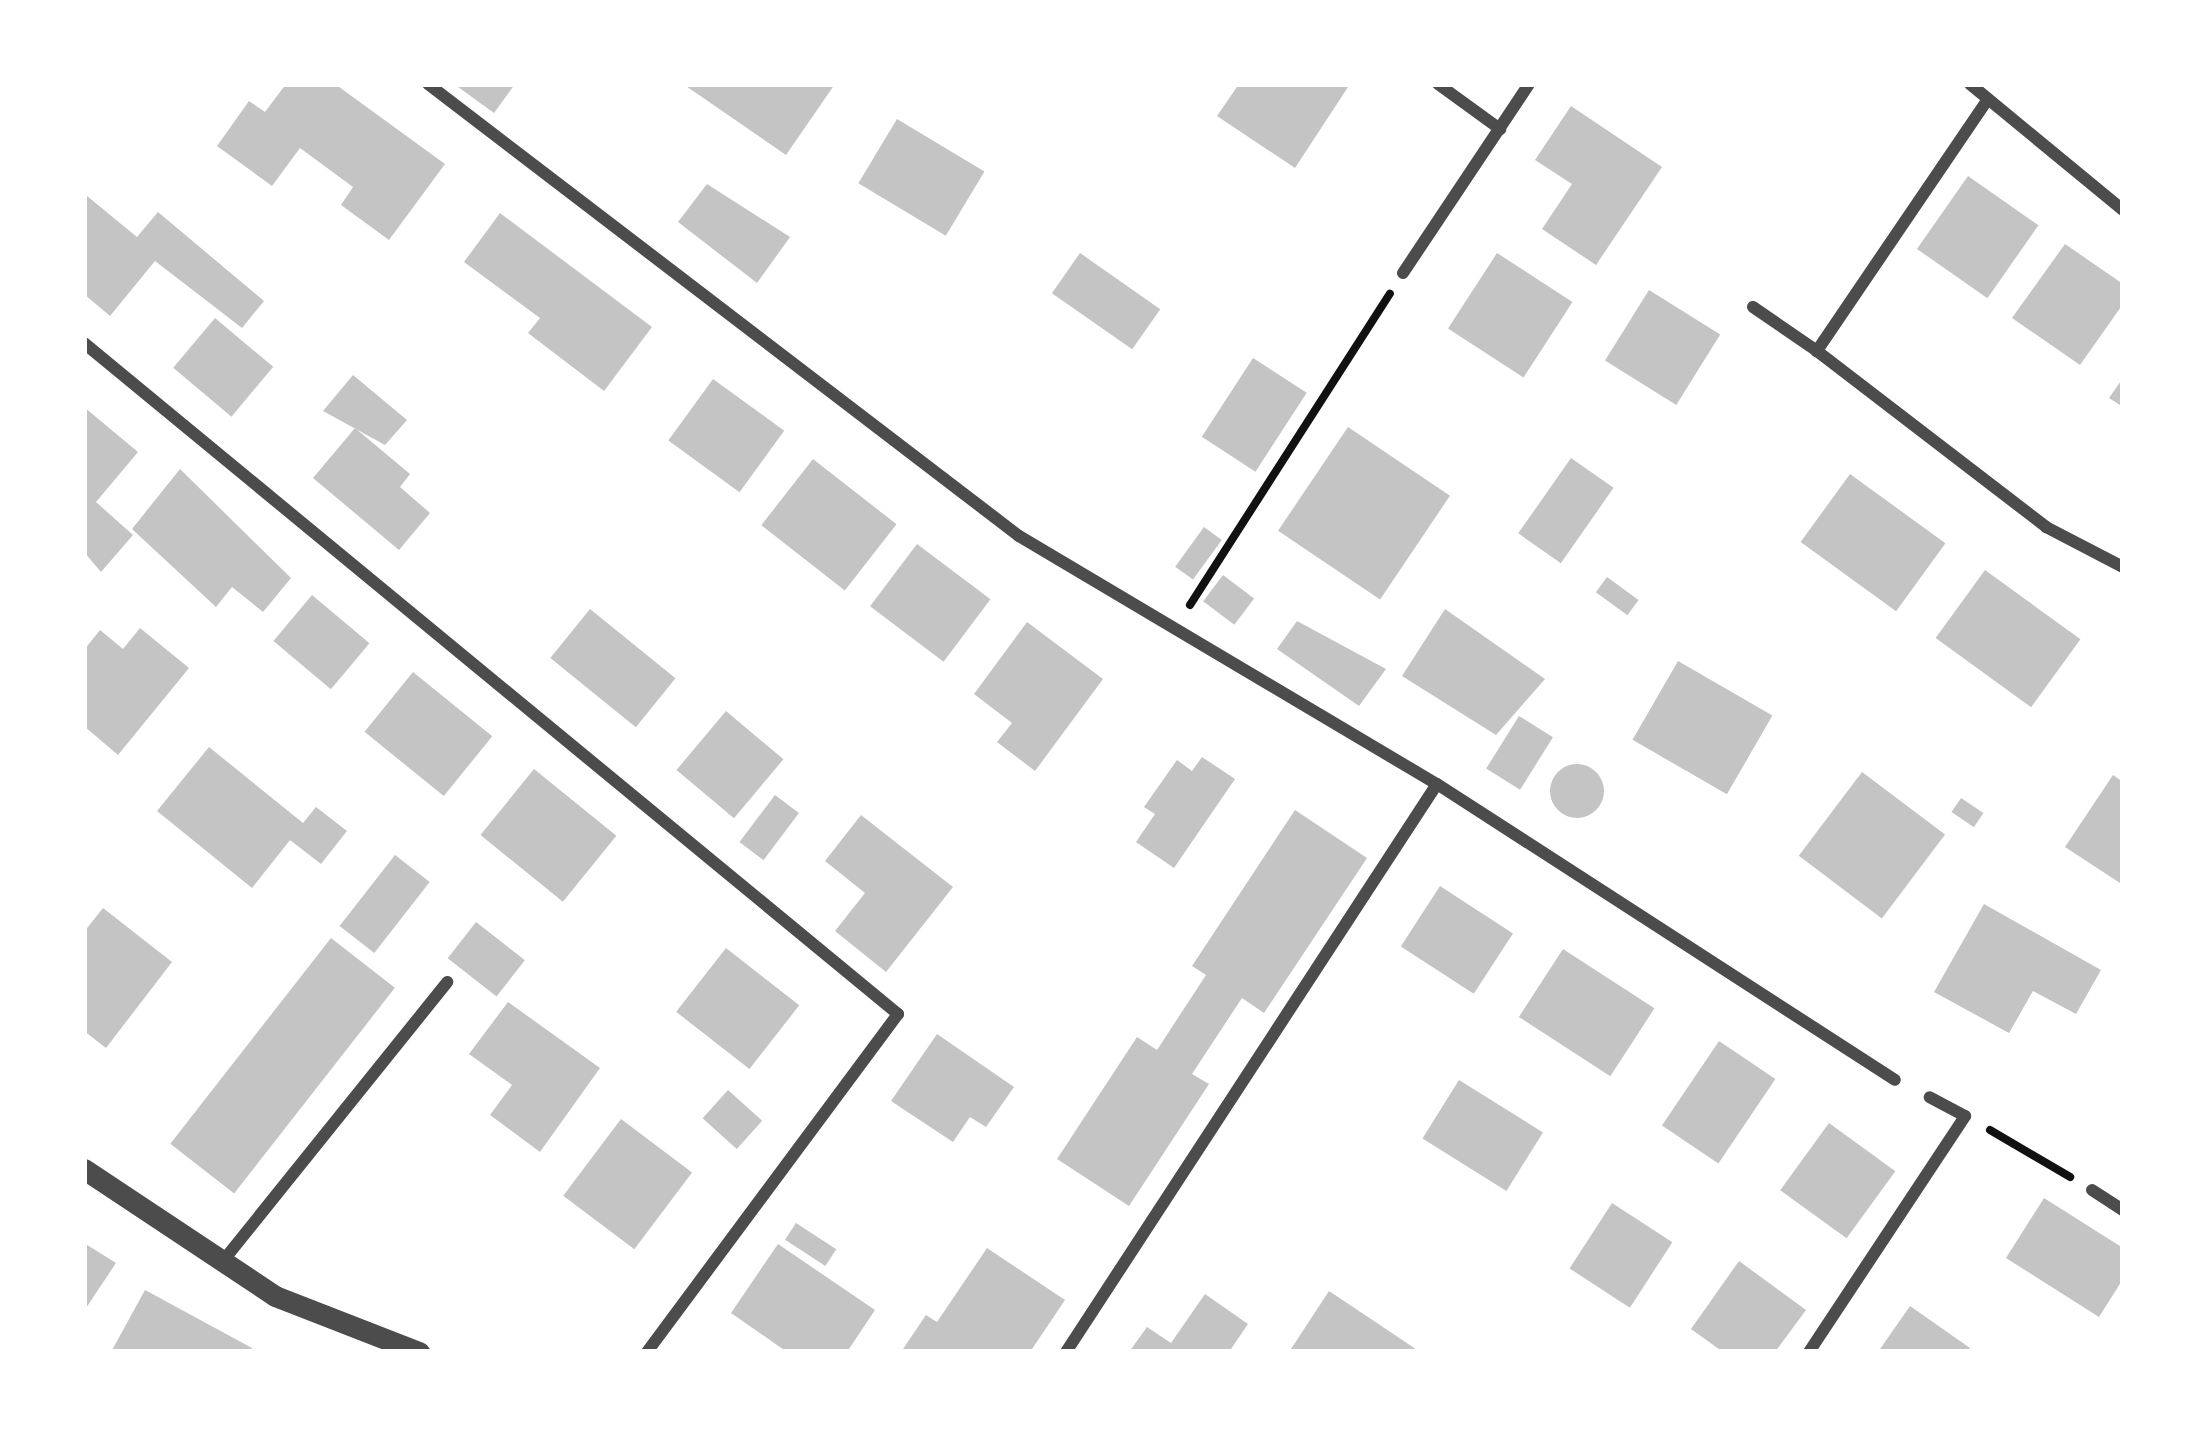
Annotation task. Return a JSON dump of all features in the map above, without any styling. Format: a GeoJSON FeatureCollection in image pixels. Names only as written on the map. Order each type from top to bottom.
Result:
{"type":"FeatureCollection","features":[{"type":"Feature","properties":{"kind":"street"},"geometry":{"type":"LineString","coordinates":[[428,84],[1019,536],[1437,784],[1895,1080]]}},
{"type":"Feature","properties":{"kind":"street"},"geometry":{"type":"LineString","coordinates":[[1438,84],[1500,129]]}},
{"type":"Feature","properties":{"kind":"street"},"geometry":{"type":"LineString","coordinates":[[1403,273],[1529,84]]}},
{"type":"Feature","properties":{"kind":"street"},"geometry":{"type":"LineString","coordinates":[[1970,84],[2123,209]]}},
{"type":"Feature","properties":{"kind":"street"},"geometry":{"type":"LineString","coordinates":[[1817,351],[1988,99]]}},
{"type":"Feature","properties":{"kind":"street"},"geometry":{"type":"LineString","coordinates":[[1753,307],[2045,527],[2123,567]]}},
{"type":"Feature","properties":{"kind":"street"},"geometry":{"type":"LineString","coordinates":[[84,343],[898,1014],[647,1352]]}},
{"type":"Feature","properties":{"kind":"street"},"geometry":{"type":"LineString","coordinates":[[1066,1352],[1437,784]]}},
{"type":"Feature","properties":{"kind":"street"},"geometry":{"type":"LineString","coordinates":[[223,1261],[447,982]]}},
{"type":"Feature","properties":{"kind":"street"},"geometry":{"type":"LineString","coordinates":[[1809,1352],[1965,1116],[1930,1097]]}},
{"type":"Feature","properties":{"kind":"street"},"geometry":{"type":"LineString","coordinates":[[84,1169],[274,1296],[418,1352]]}},
{"type":"Feature","properties":{"kind":"street"},"geometry":{"type":"LineString","coordinates":[[2092,1190],[2123,1210]]}},
{"type":"Feature","properties":{"kind":"path"},"geometry":{"type":"LineString","coordinates":[[1174,632],[1403,273]]}},
{"type":"Feature","properties":{"kind":"path"},"geometry":{"type":"LineString","coordinates":[[1965,1116],[2092,1190]]}},
{"type":"Feature","properties":{"kind":"building"},"geometry":{"type":"Polygon","coordinates":[[[286,84],[335,84],[445,164],[389,240],[341,205],[353,187],[300,148],[272,186],[217,146],[249,101],[265,112],[286,84]]]}},
{"type":"Feature","properties":{"kind":"building"},"geometry":{"type":"Polygon","coordinates":[[[454,84],[515,84],[494,113],[454,84]]]}},
{"type":"Feature","properties":{"kind":"building"},"geometry":{"type":"Polygon","coordinates":[[[683,84],[835,84],[786,155],[683,84]]]}},
{"type":"Feature","properties":{"kind":"building"},"geometry":{"type":"Polygon","coordinates":[[[1239,84],[1350,84],[1295,168],[1217,116],[1239,84]]]}},
{"type":"Feature","properties":{"kind":"building"},"geometry":{"type":"Polygon","coordinates":[[[1571,106],[1662,167],[1596,265],[1542,229],[1572,184],[1535,160],[1571,106]]]}},
{"type":"Feature","properties":{"kind":"building"},"geometry":{"type":"Polygon","coordinates":[[[897,119],[984,172],[946,236],[858,183],[897,119]]]}},
{"type":"Feature","properties":{"kind":"building"},"geometry":{"type":"Polygon","coordinates":[[[1968,176],[2038,225],[1987,298],[1917,249],[1968,176]]]}},
{"type":"Feature","properties":{"kind":"building"},"geometry":{"type":"Polygon","coordinates":[[[707,184],[790,237],[757,283],[678,222],[707,184]]]}},
{"type":"Feature","properties":{"kind":"building"},"geometry":{"type":"Polygon","coordinates":[[[87,196],[137,237],[158,212],[264,301],[242,328],[155,261],[110,316],[84,294],[87,196]]]}},
{"type":"Feature","properties":{"kind":"building"},"geometry":{"type":"Polygon","coordinates":[[[500,213],[652,327],[604,391],[528,333],[540,318],[464,262],[500,213]]]}},
{"type":"Feature","properties":{"kind":"building"},"geometry":{"type":"Polygon","coordinates":[[[2065,244],[2123,284],[2123,304],[2080,365],[2012,318],[2065,244]]]}},
{"type":"Feature","properties":{"kind":"building"},"geometry":{"type":"Polygon","coordinates":[[[1080,253],[1160,309],[1132,349],[1052,293],[1080,253]]]}},
{"type":"Feature","properties":{"kind":"building"},"geometry":{"type":"Polygon","coordinates":[[[1497,253],[1572,302],[1523,377],[1448,328],[1497,253]]]}},
{"type":"Feature","properties":{"kind":"building"},"geometry":{"type":"Polygon","coordinates":[[[1649,290],[1720,335],[1676,405],[1605,360],[1649,290]]]}},
{"type":"Feature","properties":{"kind":"building"},"geometry":{"type":"Polygon","coordinates":[[[215,318],[273,367],[231,417],[173,368],[215,318]]]}},
{"type":"Feature","properties":{"kind":"building"},"geometry":{"type":"Polygon","coordinates":[[[1253,358],[1307,393],[1255,472],[1202,437],[1253,358]]]}},
{"type":"Feature","properties":{"kind":"building"},"geometry":{"type":"Polygon","coordinates":[[[353,375],[407,420],[385,445],[323,411],[353,375]]]}},
{"type":"Feature","properties":{"kind":"building"},"geometry":{"type":"Polygon","coordinates":[[[2123,378],[2123,407],[2109,398],[2123,378]]]}},
{"type":"Feature","properties":{"kind":"building"},"geometry":{"type":"Polygon","coordinates":[[[713,379],[784,431],[740,492],[668,440],[713,379]]]}},
{"type":"Feature","properties":{"kind":"building"},"geometry":{"type":"Polygon","coordinates":[[[84,407],[138,452],[96,502],[133,535],[101,572],[84,552],[84,407]]]}},
{"type":"Feature","properties":{"kind":"building"},"geometry":{"type":"Polygon","coordinates":[[[1348,427],[1450,496],[1380,599],[1278,531],[1348,427]]]}},
{"type":"Feature","properties":{"kind":"building"},"geometry":{"type":"Polygon","coordinates":[[[355,428],[410,474],[400,487],[430,513],[399,550],[313,478],[355,428]]]}},
{"type":"Feature","properties":{"kind":"building"},"geometry":{"type":"Polygon","coordinates":[[[1571,458],[1614,488],[1561,563],[1518,533],[1571,458]]]}},
{"type":"Feature","properties":{"kind":"building"},"geometry":{"type":"Polygon","coordinates":[[[813,459],[897,524],[845,590],[761,525],[813,459]]]}},
{"type":"Feature","properties":{"kind":"building"},"geometry":{"type":"Polygon","coordinates":[[[180,469],[291,578],[263,612],[232,587],[216,607],[132,529],[180,469]]]}},
{"type":"Feature","properties":{"kind":"building"},"geometry":{"type":"Polygon","coordinates":[[[1850,474],[1945,543],[1896,611],[1801,542],[1850,474]]]}},
{"type":"Feature","properties":{"kind":"building"},"geometry":{"type":"Polygon","coordinates":[[[1204,527],[1222,540],[1193,580],[1175,567],[1204,527]]]}},
{"type":"Feature","properties":{"kind":"building"},"geometry":{"type":"Polygon","coordinates":[[[917,544],[990,599],[944,662],[870,606],[917,544]]]}},
{"type":"Feature","properties":{"kind":"building"},"geometry":{"type":"Polygon","coordinates":[[[1985,570],[2080,639],[2031,707],[1936,638],[1985,570]]]}},
{"type":"Feature","properties":{"kind":"building"},"geometry":{"type":"Polygon","coordinates":[[[1223,575],[1254,598],[1234,625],[1203,601],[1223,575]]]}},
{"type":"Feature","properties":{"kind":"building"},"geometry":{"type":"Polygon","coordinates":[[[1607,577],[1639,600],[1627,615],[1596,592],[1607,577]]]}},
{"type":"Feature","properties":{"kind":"building"},"geometry":{"type":"Polygon","coordinates":[[[312,595],[369,643],[331,689],[273,641],[312,595]]]}},
{"type":"Feature","properties":{"kind":"building"},"geometry":{"type":"Polygon","coordinates":[[[590,609],[675,678],[636,727],[550,658],[590,609]]]}},
{"type":"Feature","properties":{"kind":"building"},"geometry":{"type":"Polygon","coordinates":[[[1445,609],[1545,679],[1496,735],[1402,676],[1445,609]]]}},
{"type":"Feature","properties":{"kind":"building"},"geometry":{"type":"Polygon","coordinates":[[[1297,621],[1386,669],[1359,706],[1277,649],[1297,621]]]}},
{"type":"Feature","properties":{"kind":"building"},"geometry":{"type":"Polygon","coordinates":[[[1027,622],[1103,679],[1035,771],[997,742],[1012,723],[974,694],[1027,622]]]}},
{"type":"Feature","properties":{"kind":"building"},"geometry":{"type":"Polygon","coordinates":[[[140,628],[189,668],[118,755],[84,726],[84,650],[100,630],[123,649],[140,628]]]}},
{"type":"Feature","properties":{"kind":"building"},"geometry":{"type":"Polygon","coordinates":[[[1678,661],[1772,716],[1727,794],[1632,740],[1678,661]]]}},
{"type":"Feature","properties":{"kind":"building"},"geometry":{"type":"Polygon","coordinates":[[[413,672],[492,736],[444,796],[365,732],[413,672]]]}},
{"type":"Feature","properties":{"kind":"building"},"geometry":{"type":"Polygon","coordinates":[[[726,711],[783,759],[734,818],[677,770],[726,711]]]}},
{"type":"Feature","properties":{"kind":"building"},"geometry":{"type":"Polygon","coordinates":[[[1519,716],[1553,737],[1520,790],[1486,769],[1519,716]]]}},
{"type":"Feature","properties":{"kind":"building"},"geometry":{"type":"Polygon","coordinates":[[[209,747],[303,823],[316,807],[347,831],[321,864],[290,840],[252,888],[157,811],[209,747]]]}},
{"type":"Feature","properties":{"kind":"building"},"geometry":{"type":"Polygon","coordinates":[[[1202,757],[1235,779],[1174,868],[1136,842],[1155,814],[1144,807],[1177,760],[1192,771],[1202,757]]]}},
{"type":"Feature","properties":{"kind":"building"},"geometry":{"type":"Polygon","coordinates":[[[1577,764],[1596,772],[1604,791],[1596,810],[1577,818],[1558,810],[1550,791],[1558,772],[1577,764]]]}},
{"type":"Feature","properties":{"kind":"building"},"geometry":{"type":"Polygon","coordinates":[[[534,769],[616,836],[563,902],[481,835],[534,769]]]}},
{"type":"Feature","properties":{"kind":"building"},"geometry":{"type":"Polygon","coordinates":[[[1862,772],[1945,835],[1882,918],[1799,856],[1862,772]]]}},
{"type":"Feature","properties":{"kind":"building"},"geometry":{"type":"Polygon","coordinates":[[[2113,775],[2123,782],[2123,885],[2065,847],[2113,775]]]}},
{"type":"Feature","properties":{"kind":"building"},"geometry":{"type":"Polygon","coordinates":[[[775,795],[799,813],[763,860],[739,842],[775,795]]]}},
{"type":"Feature","properties":{"kind":"building"},"geometry":{"type":"Polygon","coordinates":[[[1961,798],[1983,813],[1974,827],[1951,812],[1961,798]]]}},
{"type":"Feature","properties":{"kind":"building"},"geometry":{"type":"Polygon","coordinates":[[[1295,810],[1367,858],[1264,1013],[1242,998],[1192,1074],[1209,1084],[1129,1206],[1057,1159],[1137,1037],[1157,1050],[1206,975],[1192,966],[1295,810]]]}},
{"type":"Feature","properties":{"kind":"building"},"geometry":{"type":"Polygon","coordinates":[[[861,815],[953,887],[886,972],[835,931],[865,893],[825,861],[861,815]]]}},
{"type":"Feature","properties":{"kind":"building"},"geometry":{"type":"Polygon","coordinates":[[[395,855],[430,882],[374,953],[340,926],[395,855]]]}},
{"type":"Feature","properties":{"kind":"building"},"geometry":{"type":"Polygon","coordinates":[[[1440,886],[1513,933],[1474,994],[1401,946],[1440,886]]]}},
{"type":"Feature","properties":{"kind":"building"},"geometry":{"type":"Polygon","coordinates":[[[1984,904],[2101,970],[2076,1014],[2033,991],[2009,1033],[1934,992],[1984,904]]]}},
{"type":"Feature","properties":{"kind":"building"},"geometry":{"type":"Polygon","coordinates":[[[103,908],[172,962],[106,1048],[84,1031],[84,932],[103,908]]]}},
{"type":"Feature","properties":{"kind":"building"},"geometry":{"type":"Polygon","coordinates":[[[476,922],[525,960],[497,996],[448,958],[476,922]]]}},
{"type":"Feature","properties":{"kind":"building"},"geometry":{"type":"Polygon","coordinates":[[[331,938],[395,988],[234,1194],[170,1144],[331,938]]]}},
{"type":"Feature","properties":{"kind":"building"},"geometry":{"type":"Polygon","coordinates":[[[726,948],[799,1005],[749,1069],[676,1012],[726,948]]]}},
{"type":"Feature","properties":{"kind":"building"},"geometry":{"type":"Polygon","coordinates":[[[1563,949],[1654,1008],[1610,1076],[1519,1017],[1563,949]]]}},
{"type":"Feature","properties":{"kind":"building"},"geometry":{"type":"Polygon","coordinates":[[[508,1002],[600,1068],[540,1152],[490,1115],[512,1085],[469,1054],[508,1002]]]}},
{"type":"Feature","properties":{"kind":"building"},"geometry":{"type":"Polygon","coordinates":[[[937,1034],[1014,1087],[986,1127],[970,1117],[953,1142],[891,1101],[937,1034]]]}},
{"type":"Feature","properties":{"kind":"building"},"geometry":{"type":"Polygon","coordinates":[[[1719,1041],[1775,1079],[1718,1164],[1662,1126],[1719,1041]]]}},
{"type":"Feature","properties":{"kind":"building"},"geometry":{"type":"Polygon","coordinates":[[[1459,1080],[1543,1132],[1506,1191],[1422,1139],[1459,1080]]]}},
{"type":"Feature","properties":{"kind":"building"},"geometry":{"type":"Polygon","coordinates":[[[728,1090],[762,1121],[737,1149],[703,1118],[728,1090]]]}},
{"type":"Feature","properties":{"kind":"building"},"geometry":{"type":"Polygon","coordinates":[[[621,1119],[692,1173],[634,1249],[563,1196],[621,1119]]]}},
{"type":"Feature","properties":{"kind":"building"},"geometry":{"type":"Polygon","coordinates":[[[1829,1123],[1895,1171],[1847,1238],[1780,1190],[1829,1123]]]}},
{"type":"Feature","properties":{"kind":"building"},"geometry":{"type":"Polygon","coordinates":[[[2044,1198],[2123,1248],[2123,1279],[2099,1317],[2006,1258],[2044,1198]]]}},
{"type":"Feature","properties":{"kind":"building"},"geometry":{"type":"Polygon","coordinates":[[[1612,1203],[1672,1242],[1630,1308],[1570,1268],[1612,1203]]]}},
{"type":"Feature","properties":{"kind":"building"},"geometry":{"type":"Polygon","coordinates":[[[796,1223],[836,1249],[825,1266],[785,1240],[796,1223]]]}},
{"type":"Feature","properties":{"kind":"building"},"geometry":{"type":"Polygon","coordinates":[[[84,1243],[116,1263],[84,1311],[84,1243]]]}},
{"type":"Feature","properties":{"kind":"building"},"geometry":{"type":"Polygon","coordinates":[[[778,1244],[875,1310],[847,1352],[787,1352],[731,1313],[778,1244]]]}},
{"type":"Feature","properties":{"kind":"building"},"geometry":{"type":"Polygon","coordinates":[[[987,1248],[1065,1300],[1030,1352],[901,1352],[926,1315],[937,1322],[987,1248]]]}},
{"type":"Feature","properties":{"kind":"building"},"geometry":{"type":"Polygon","coordinates":[[[1739,1261],[1806,1310],[1775,1352],[1723,1352],[1691,1329],[1739,1261]]]}},
{"type":"Feature","properties":{"kind":"building"},"geometry":{"type":"Polygon","coordinates":[[[145,1290],[252,1348],[249,1352],[111,1352],[145,1290]]]}},
{"type":"Feature","properties":{"kind":"building"},"geometry":{"type":"Polygon","coordinates":[[[1329,1291],[1380,1325],[1420,1352],[1289,1352],[1329,1291]]]}},
{"type":"Feature","properties":{"kind":"building"},"geometry":{"type":"Polygon","coordinates":[[[1205,1294],[1248,1324],[1229,1352],[1129,1352],[1147,1327],[1171,1343],[1205,1294]]]}},
{"type":"Feature","properties":{"kind":"building"},"geometry":{"type":"Polygon","coordinates":[[[1910,1306],[1970,1348],[1967,1352],[1878,1352],[1910,1306]]]}}]}
